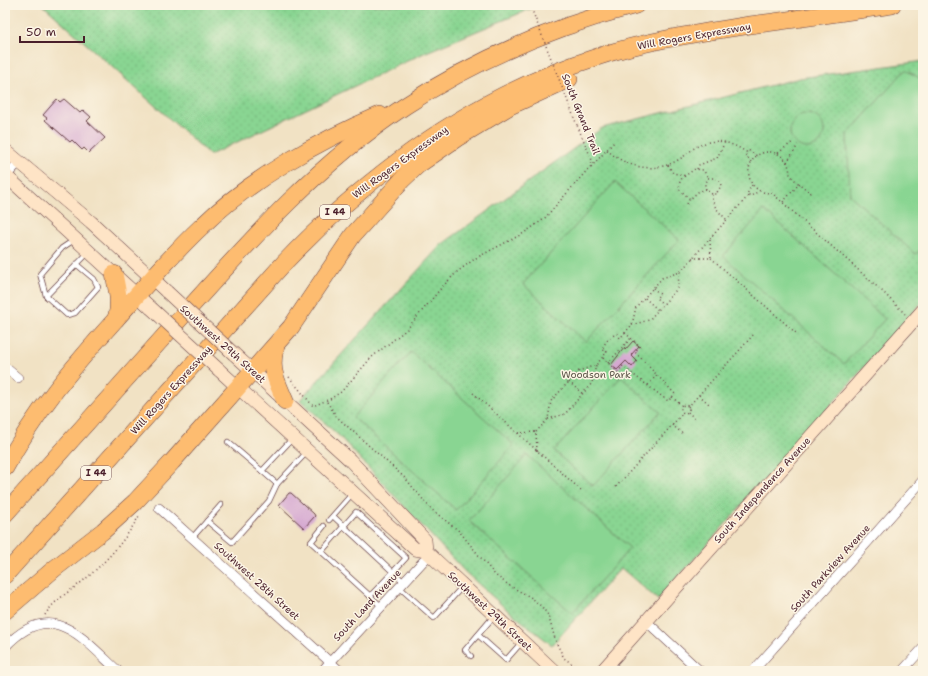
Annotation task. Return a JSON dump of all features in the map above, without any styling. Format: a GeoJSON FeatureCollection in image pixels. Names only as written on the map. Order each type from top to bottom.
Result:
{"type":"FeatureCollection","features":[{"type":"Feature","properties":{"kind":"highway"},"geometry":{"type":"LineString","coordinates":[[5,468],[44,403],[85,353],[116,320],[136,295],[200,227],[248,188],[283,165],[352,127],[406,105],[496,56],[589,19],[636,5]]}},
{"type":"Feature","properties":{"kind":"highway","name":"Will Rogers Expressway"},"geometry":{"type":"LineString","coordinates":[[5,575],[284,263],[320,225],[372,179],[450,124],[522,86],[600,56],[640,45],[707,32],[892,5]]}},
{"type":"Feature","properties":{"kind":"highway"},"geometry":{"type":"LineString","coordinates":[[5,610],[103,531],[135,502],[276,345],[307,306],[338,257],[367,217],[402,180],[442,147],[510,106],[556,84],[707,32]]}},
{"type":"Feature","properties":{"kind":"highway"},"geometry":{"type":"LineString","coordinates":[[5,514],[276,212],[308,181],[341,153],[406,105]]}},
{"type":"Feature","properties":{"kind":"highway"},"geometry":{"type":"LineString","coordinates":[[114,274],[119,296],[119,308],[116,320]]}},
{"type":"Feature","properties":{"kind":"highway"},"geometry":{"type":"LineString","coordinates":[[276,345],[272,358],[273,370],[285,401]]}},
{"type":"Feature","properties":{"kind":"main road","name":"Southwest 29th Street"},"geometry":{"type":"LineString","coordinates":[[5,150],[91,222],[365,474],[425,540],[428,553]]}},
{"type":"Feature","properties":{"kind":"main road","name":"Southwest 29th Street"},"geometry":{"type":"LineString","coordinates":[[5,176],[415,549],[428,553],[554,671]]}},
{"type":"Feature","properties":{"kind":"main road"},"geometry":{"type":"LineString","coordinates":[[76,239],[91,222]]}},
{"type":"Feature","properties":{"kind":"main road","name":"South Independence Avenue"},"geometry":{"type":"LineString","coordinates":[[606,666],[923,310]]}},
{"type":"Feature","properties":{"kind":"street"},"geometry":{"type":"LineString","coordinates":[[5,176],[20,161]]}},
{"type":"Feature","properties":{"kind":"street"},"geometry":{"type":"LineString","coordinates":[[5,367],[18,378]]}},
{"type":"Feature","properties":{"kind":"street","name":"South Parkview Avenue"},"geometry":{"type":"LineString","coordinates":[[753,671],[923,480]]}},
{"type":"Feature","properties":{"kind":"street","name":"Southwest 28th Street"},"geometry":{"type":"LineString","coordinates":[[159,508],[340,671]]}},
{"type":"Feature","properties":{"kind":"street","name":"South Land Avenue"},"geometry":{"type":"LineString","coordinates":[[322,671],[402,584],[428,553]]}},
{"type":"Feature","properties":{"kind":"street"},"geometry":{"type":"LineString","coordinates":[[646,621],[700,671]]}},
{"type":"Feature","properties":{"kind":"street"},"geometry":{"type":"LineString","coordinates":[[5,647],[24,630],[44,624],[58,624],[68,628],[85,640],[118,671]]}},
{"type":"Feature","properties":{"kind":"street"},"geometry":{"type":"LineString","coordinates":[[902,671],[923,648]]}},
{"type":"Feature","properties":{"kind":"lane"},"geometry":{"type":"LineString","coordinates":[[76,239],[62,248],[40,274],[46,296],[67,315],[71,315],[95,292],[98,287],[98,283],[76,264]]}},
{"type":"Feature","properties":{"kind":"lane"},"geometry":{"type":"LineString","coordinates":[[46,296],[89,252]]}},
{"type":"Feature","properties":{"kind":"lane"},"geometry":{"type":"LineString","coordinates":[[262,472],[293,438]]}},
{"type":"Feature","properties":{"kind":"lane"},"geometry":{"type":"LineString","coordinates":[[228,442],[277,484]]}},
{"type":"Feature","properties":{"kind":"lane"},"geometry":{"type":"LineString","coordinates":[[207,521],[232,542],[269,501],[277,484],[308,452]]}},
{"type":"Feature","properties":{"kind":"lane"},"geometry":{"type":"LineString","coordinates":[[353,493],[331,518],[357,535],[373,550],[434,618],[462,586]]}},
{"type":"Feature","properties":{"kind":"lane"},"geometry":{"type":"LineString","coordinates":[[192,538],[221,505]]}},
{"type":"Feature","properties":{"kind":"lane"},"geometry":{"type":"LineString","coordinates":[[322,551],[356,512],[366,524],[406,558],[370,596]]}},
{"type":"Feature","properties":{"kind":"lane"},"geometry":{"type":"LineString","coordinates":[[324,526],[311,542],[381,606]]}},
{"type":"Feature","properties":{"kind":"lane"},"geometry":{"type":"LineString","coordinates":[[471,656],[465,650],[494,616]]}},
{"type":"Feature","properties":{"kind":"lane"},"geometry":{"type":"LineString","coordinates":[[478,635],[506,660],[522,642]]}},
{"type":"Feature","properties":{"kind":"lane"},"geometry":{"type":"LineString","coordinates":[[606,666],[620,671]]}},
{"type":"Feature","properties":{"kind":"path","name":"South Grand Trail"},"geometry":{"type":"LineString","coordinates":[[327,401],[345,388],[372,357],[407,329],[451,277],[476,258],[534,227],[552,211],[589,170],[592,160],[530,5]]}},
{"type":"Feature","properties":{"kind":"path"},"geometry":{"type":"LineString","coordinates":[[607,150],[619,160],[639,167],[654,168],[668,165],[679,160],[701,144],[714,141],[733,144],[746,152],[748,150],[757,156]]}},
{"type":"Feature","properties":{"kind":"path"},"geometry":{"type":"LineString","coordinates":[[777,154],[794,141]]}},
{"type":"Feature","properties":{"kind":"path"},"geometry":{"type":"LineString","coordinates":[[589,170],[614,142]]}},
{"type":"Feature","properties":{"kind":"path"},"geometry":{"type":"LineString","coordinates":[[690,199],[679,186],[682,178],[687,176],[693,170],[697,169],[699,165],[716,158],[725,142]]}},
{"type":"Feature","properties":{"kind":"path"},"geometry":{"type":"LineString","coordinates":[[787,162],[798,145]]}},
{"type":"Feature","properties":{"kind":"path"},"geometry":{"type":"LineString","coordinates":[[746,152],[745,154],[751,162]]}},
{"type":"Feature","properties":{"kind":"path"},"geometry":{"type":"LineString","coordinates":[[811,193],[790,174],[787,162],[777,154],[767,152],[757,156],[751,162],[748,177],[753,185],[759,190],[772,193],[783,202],[883,292],[906,315]]}},
{"type":"Feature","properties":{"kind":"path"},"geometry":{"type":"LineString","coordinates":[[668,165],[673,172],[687,176]]}},
{"type":"Feature","properties":{"kind":"path"},"geometry":{"type":"LineString","coordinates":[[697,169],[705,172],[709,178],[706,189]]}},
{"type":"Feature","properties":{"kind":"path"},"geometry":{"type":"LineString","coordinates":[[709,178],[715,178],[721,184],[718,192],[712,194]]}},
{"type":"Feature","properties":{"kind":"path"},"geometry":{"type":"LineString","coordinates":[[783,202],[800,183]]}},
{"type":"Feature","properties":{"kind":"path"},"geometry":{"type":"LineString","coordinates":[[749,195],[747,194],[753,185]]}},
{"type":"Feature","properties":{"kind":"path"},"geometry":{"type":"LineString","coordinates":[[687,204],[699,191],[706,189]]}},
{"type":"Feature","properties":{"kind":"path"},"geometry":{"type":"LineString","coordinates":[[706,189],[712,194],[716,209],[727,220]]}},
{"type":"Feature","properties":{"kind":"path"},"geometry":{"type":"LineString","coordinates":[[632,325],[649,320],[677,289],[680,272],[749,195],[750,196],[759,190]]}},
{"type":"Feature","properties":{"kind":"path"},"geometry":{"type":"LineString","coordinates":[[710,239],[711,258]]}},
{"type":"Feature","properties":{"kind":"path"},"geometry":{"type":"LineString","coordinates":[[692,258],[711,258],[796,333]]}},
{"type":"Feature","properties":{"kind":"path"},"geometry":{"type":"LineString","coordinates":[[548,419],[551,401],[579,371],[596,365],[603,358],[607,352],[602,350],[603,347],[610,338],[617,334],[620,338],[632,325],[636,307],[662,278],[680,272]]}},
{"type":"Feature","properties":{"kind":"path"},"geometry":{"type":"LineString","coordinates":[[653,288],[660,294],[656,298],[663,304]]}},
{"type":"Feature","properties":{"kind":"path"},"geometry":{"type":"LineString","coordinates":[[644,298],[658,310]]}},
{"type":"Feature","properties":{"kind":"path"},"geometry":{"type":"LineString","coordinates":[[603,358],[618,372],[622,366],[668,401],[675,394],[635,351],[640,346],[625,333]]}},
{"type":"Feature","properties":{"kind":"path"},"geometry":{"type":"LineString","coordinates":[[696,419],[688,412],[688,407],[755,333]]}},
{"type":"Feature","properties":{"kind":"path"},"geometry":{"type":"LineString","coordinates":[[608,363],[631,338]]}},
{"type":"Feature","properties":{"kind":"path"},"geometry":{"type":"LineString","coordinates":[[518,433],[536,432],[548,419],[565,414],[592,383],[596,365]]}},
{"type":"Feature","properties":{"kind":"path"},"geometry":{"type":"LineString","coordinates":[[285,372],[313,406],[327,401],[337,417],[405,478],[431,509],[459,531],[495,575],[540,604],[548,615],[564,658],[582,671]]}},
{"type":"Feature","properties":{"kind":"path"},"geometry":{"type":"LineString","coordinates":[[648,385],[657,375]]}},
{"type":"Feature","properties":{"kind":"path"},"geometry":{"type":"LineString","coordinates":[[569,382],[583,394]]}},
{"type":"Feature","properties":{"kind":"path"},"geometry":{"type":"LineString","coordinates":[[473,393],[582,491]]}},
{"type":"Feature","properties":{"kind":"path"},"geometry":{"type":"LineString","coordinates":[[699,395],[709,404]]}},
{"type":"Feature","properties":{"kind":"path"},"geometry":{"type":"LineString","coordinates":[[672,397],[682,406],[685,405],[688,407]]}},
{"type":"Feature","properties":{"kind":"path"},"geometry":{"type":"LineString","coordinates":[[682,406],[681,410],[683,413]]}},
{"type":"Feature","properties":{"kind":"path"},"geometry":{"type":"LineString","coordinates":[[616,487],[683,413],[688,412]]}},
{"type":"Feature","properties":{"kind":"path"},"geometry":{"type":"LineString","coordinates":[[672,425],[682,433]]}},
{"type":"Feature","properties":{"kind":"path"},"geometry":{"type":"LineString","coordinates":[[536,432],[537,451]]}},
{"type":"Feature","properties":{"kind":"green space"},"geometry":{"type":"Polygon","coordinates":[[[43,5],[540,5],[424,53],[210,155],[43,5]]]}},
{"type":"Feature","properties":{"kind":"green space","name":"Woodson Park"},"geometry":{"type":"Polygon","coordinates":[[[923,61],[923,301],[658,600],[621,568],[552,645],[505,608],[464,571],[340,437],[300,400],[441,245],[602,128],[800,78],[923,61]]]}},
{"type":"Feature","properties":{"kind":"green space"},"geometry":{"type":"Polygon","coordinates":[[[905,70],[923,80],[923,248],[915,254],[850,195],[847,135],[905,70]]]}},
{"type":"Feature","properties":{"kind":"green space"},"geometry":{"type":"Polygon","coordinates":[[[807,114],[819,119],[824,131],[819,143],[807,148],[795,143],[790,131],[795,119],[807,114]]]}},
{"type":"Feature","properties":{"kind":"green space"},"geometry":{"type":"Polygon","coordinates":[[[615,182],[679,240],[586,342],[523,284],[615,182]]]}},
{"type":"Feature","properties":{"kind":"green space"},"geometry":{"type":"Polygon","coordinates":[[[764,210],[885,319],[844,364],[723,256],[764,210]]]}},
{"type":"Feature","properties":{"kind":"green space"},"geometry":{"type":"Polygon","coordinates":[[[411,352],[514,445],[456,510],[353,417],[411,352]]]}},
{"type":"Feature","properties":{"kind":"green space"},"geometry":{"type":"Polygon","coordinates":[[[621,377],[660,412],[593,486],[554,451],[621,377]]]}},
{"type":"Feature","properties":{"kind":"green space"},"geometry":{"type":"Polygon","coordinates":[[[527,455],[630,548],[572,613],[469,521],[527,455]]]}},
{"type":"Feature","properties":{"kind":"building"},"geometry":{"type":"Polygon","coordinates":[[[57,99],[60,102],[64,99],[80,113],[83,110],[91,117],[87,121],[105,138],[89,153],[84,148],[82,150],[72,140],[70,142],[45,120],[47,118],[43,115],[57,99]]]}},
{"type":"Feature","properties":{"kind":"building"},"geometry":{"type":"Polygon","coordinates":[[[633,341],[639,346],[631,355],[637,361],[632,367],[626,361],[617,370],[611,365],[624,348],[625,350],[633,341]]]}},
{"type":"Feature","properties":{"kind":"building"},"geometry":{"type":"Polygon","coordinates":[[[289,493],[291,493],[315,516],[304,528],[279,505],[289,493]]]}}]}
